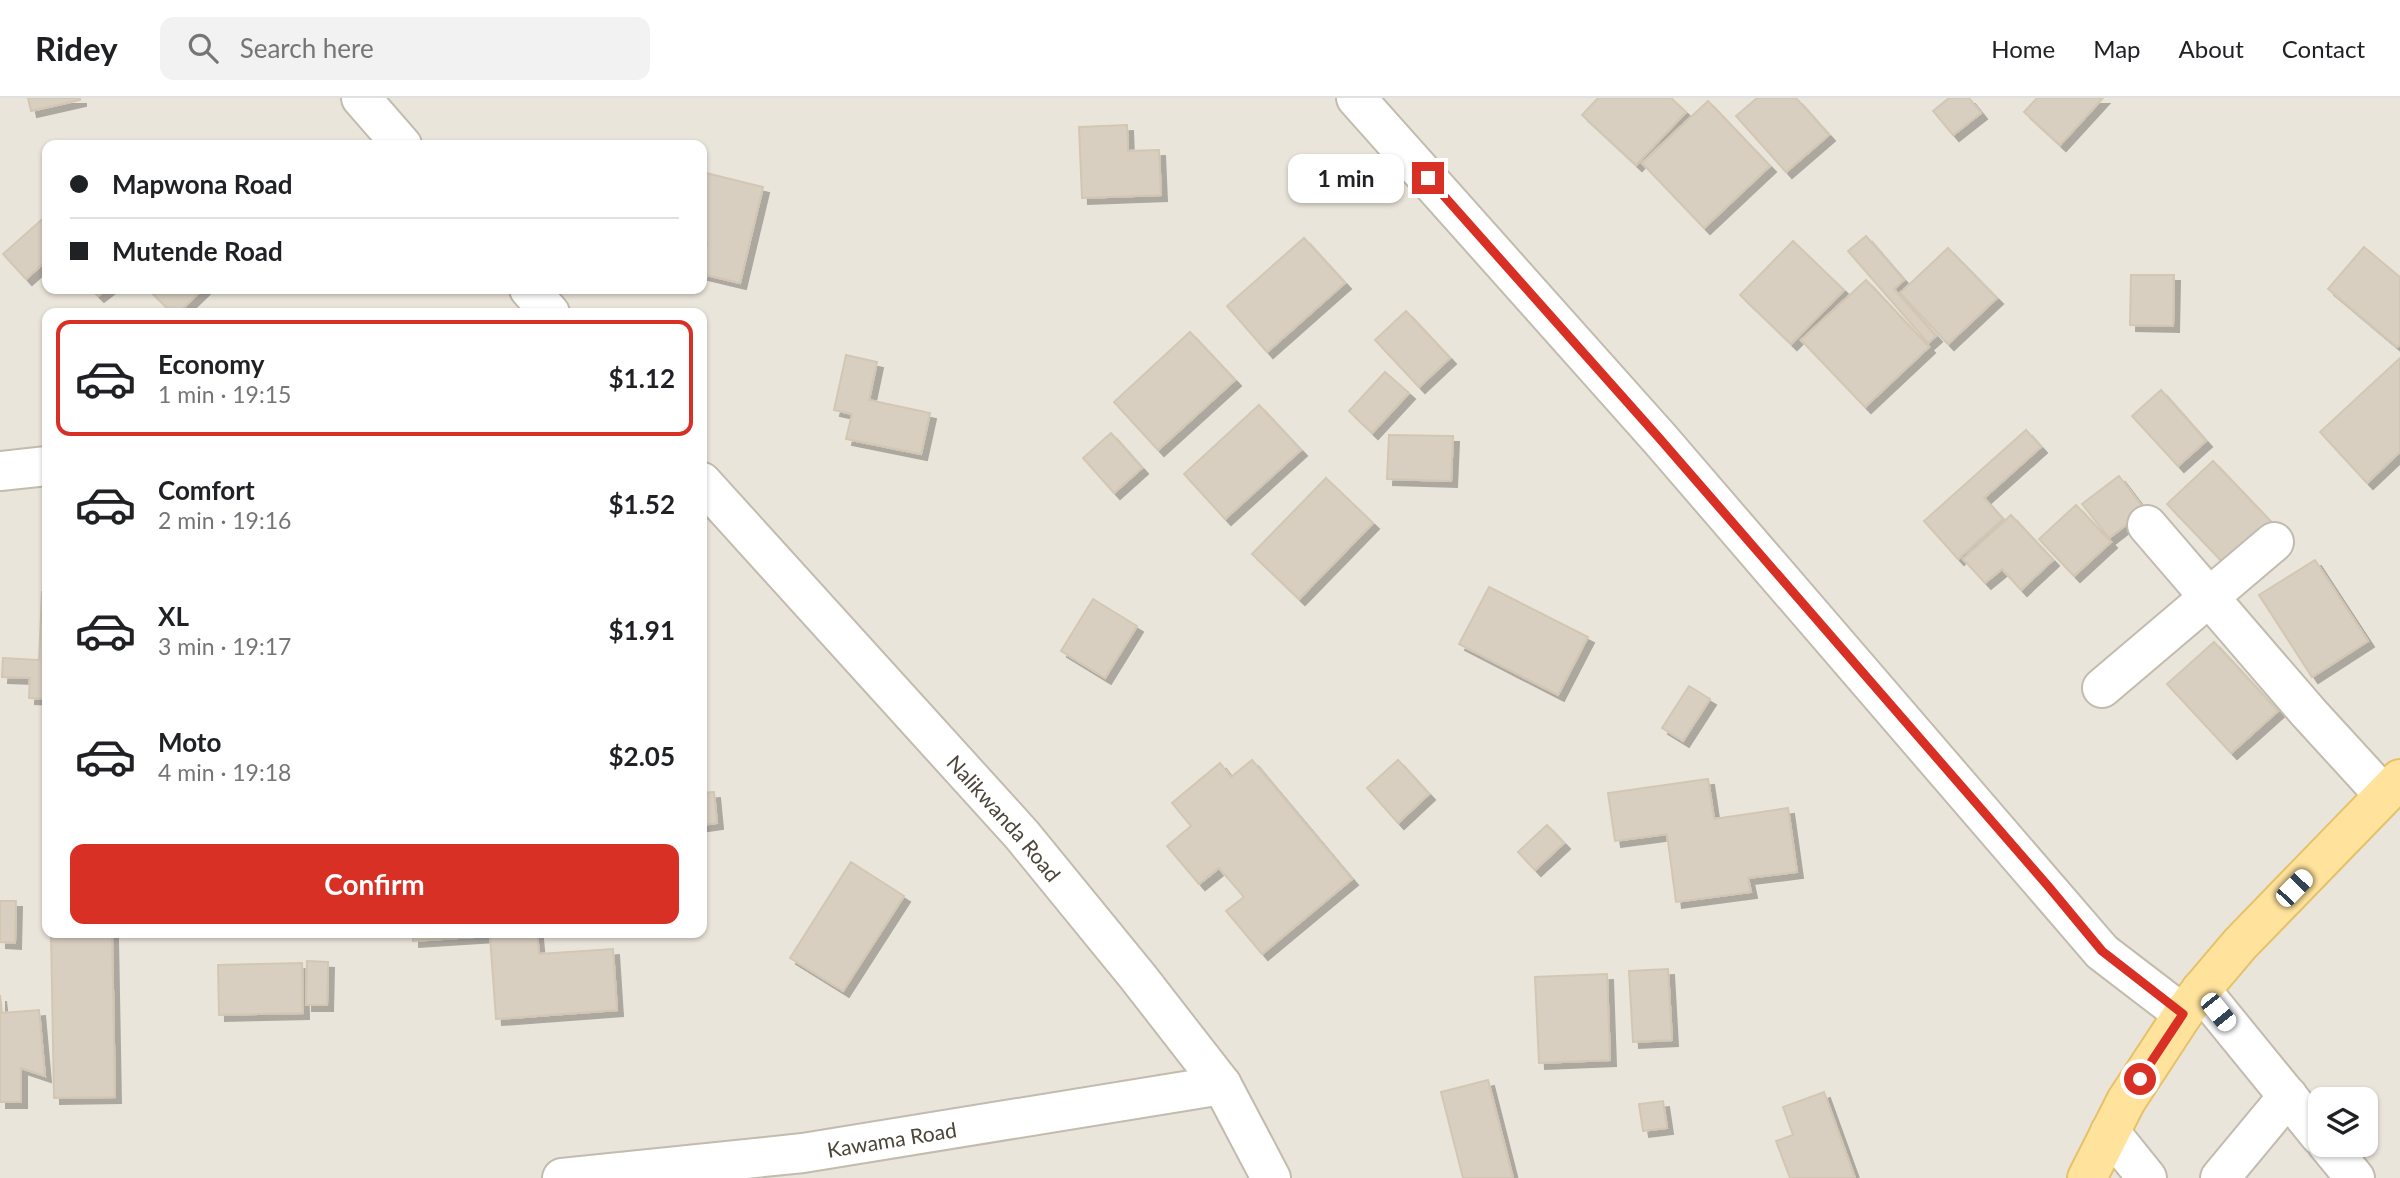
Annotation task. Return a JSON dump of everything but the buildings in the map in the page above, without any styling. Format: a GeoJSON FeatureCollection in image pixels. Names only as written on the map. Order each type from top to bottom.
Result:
{"type":"FeatureCollection","features":[{"type":"Feature","properties":{"kind":"main road"},"geometry":{"type":"LineString","coordinates":[[2087,1178],[2126,1101],[2192,1002],[2240,944],[2392,787]]}},
{"type":"Feature","properties":{"kind":"street"},"geometry":{"type":"LineString","coordinates":[[361,98],[398,140]]}},
{"type":"Feature","properties":{"kind":"street"},"geometry":{"type":"LineString","coordinates":[[1356,98],[1660,439],[2102,951],[2192,1002],[2288,1096],[2308,1121]]}},
{"type":"Feature","properties":{"kind":"street"},"geometry":{"type":"LineString","coordinates":[[533,294],[546,308]]}},
{"type":"Feature","properties":{"kind":"street"},"geometry":{"type":"LineString","coordinates":[[0,471],[42,467]]}},
{"type":"Feature","properties":{"kind":"street","name":"Nalikwanda Road"},"geometry":{"type":"LineString","coordinates":[[707,488],[1022,835],[1130,967],[1222,1085],[1271,1178]]}},
{"type":"Feature","properties":{"kind":"street"},"geometry":{"type":"LineString","coordinates":[[2147,525],[2308,712],[2392,787]]}},
{"type":"Feature","properties":{"kind":"street"},"geometry":{"type":"LineString","coordinates":[[2102,688],[2274,542]]}},
{"type":"Feature","properties":{"kind":"street","name":"Kawama Road"},"geometry":{"type":"LineString","coordinates":[[562,1178],[804,1166],[1222,1085]]}},
{"type":"Feature","properties":{"kind":"street"},"geometry":{"type":"LineString","coordinates":[[2220,1178],[2288,1096]]}},
{"type":"Feature","properties":{"kind":"street"},"geometry":{"type":"LineString","coordinates":[[2110,1132],[2147,1178]]}},
{"type":"Feature","properties":{"kind":"street"},"geometry":{"type":"LineString","coordinates":[[2338,1157],[2355,1178]]}},
{"type":"Feature","properties":{"kind":"shaded area"},"geometry":{"type":"Polygon","coordinates":[[[0,98],[2400,98],[2400,1178],[0,1178],[0,98]]]}},
{"type":"Feature","properties":{"kind":"route"},"geometry":{"type":"LineString","coordinates":[[1428,178],[1660,439],[2102,951],[2183,1014],[2140,1079]]}}]}
